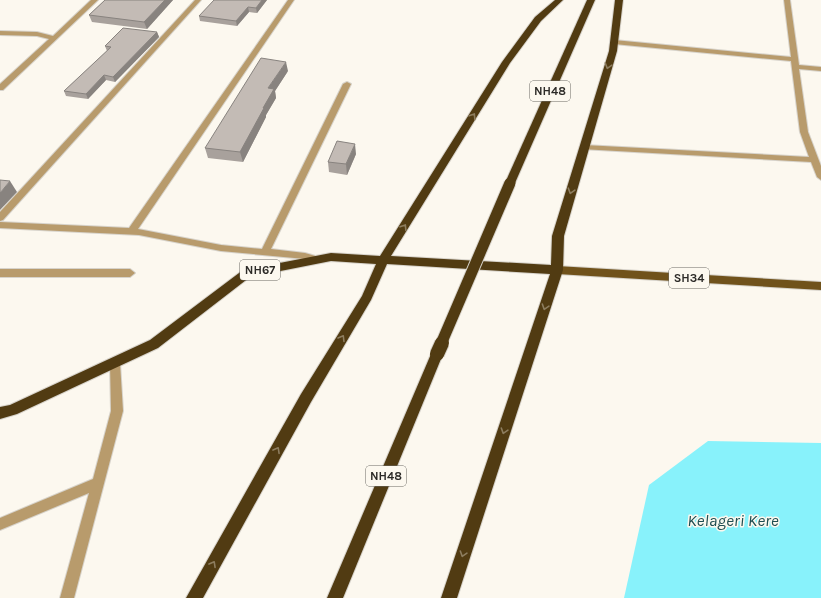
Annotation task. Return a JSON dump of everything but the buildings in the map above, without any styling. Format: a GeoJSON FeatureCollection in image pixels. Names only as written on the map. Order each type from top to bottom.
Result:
{"type":"FeatureCollection","features":[{"type":"Feature","properties":{"kind":"highway"},"geometry":{"type":"LineString","coordinates":[[194,598],[306,398],[368,297],[383,260],[506,62],[538,19],[559,0]]}},
{"type":"Feature","properties":{"kind":"highway","name":"NH48"},"geometry":{"type":"LineString","coordinates":[[335,598],[510,183],[591,0]]}},
{"type":"Feature","properties":{"kind":"highway"},"geometry":{"type":"LineString","coordinates":[[449,598],[557,270],[558,236],[613,51],[619,0]]}},
{"type":"Feature","properties":{"kind":"highway","name":"NH67"},"geometry":{"type":"LineString","coordinates":[[0,413],[12,410],[154,344],[247,273],[331,257],[557,270]]}},
{"type":"Feature","properties":{"kind":"main road","name":"SH34"},"geometry":{"type":"LineString","coordinates":[[557,270],[821,286]]}},
{"type":"Feature","properties":{"kind":"street"},"geometry":{"type":"LineString","coordinates":[[0,88],[95,0]]}},
{"type":"Feature","properties":{"kind":"street"},"geometry":{"type":"LineString","coordinates":[[0,218],[198,0]]}},
{"type":"Feature","properties":{"kind":"street"},"geometry":{"type":"LineString","coordinates":[[131,232],[291,0]]}},
{"type":"Feature","properties":{"kind":"street"},"geometry":{"type":"LineString","coordinates":[[787,0],[804,132],[821,177]]}},
{"type":"Feature","properties":{"kind":"street"},"geometry":{"type":"LineString","coordinates":[[0,33],[37,34],[54,38]]}},
{"type":"Feature","properties":{"kind":"street"},"geometry":{"type":"LineString","coordinates":[[614,42],[794,59]]}},
{"type":"Feature","properties":{"kind":"street"},"geometry":{"type":"LineString","coordinates":[[795,67],[821,69]]}},
{"type":"Feature","properties":{"kind":"street"},"geometry":{"type":"LineString","coordinates":[[266,252],[347,84]]}},
{"type":"Feature","properties":{"kind":"street"},"geometry":{"type":"LineString","coordinates":[[584,147],[814,160]]}},
{"type":"Feature","properties":{"kind":"street"},"geometry":{"type":"LineString","coordinates":[[0,225],[131,232],[221,248],[305,256],[316,259]]}},
{"type":"Feature","properties":{"kind":"street"},"geometry":{"type":"LineString","coordinates":[[0,273],[130,273]]}},
{"type":"Feature","properties":{"kind":"street"},"geometry":{"type":"LineString","coordinates":[[67,598],[117,411],[115,363]]}},
{"type":"Feature","properties":{"kind":"street"},"geometry":{"type":"LineString","coordinates":[[1,526],[98,483]]}},
{"type":"Feature","properties":{"kind":"water","name":"Kelageri Kere"},"geometry":{"type":"Polygon","coordinates":[[[708,441],[821,443],[821,598],[624,598],[649,485],[708,441]]]}}]}
